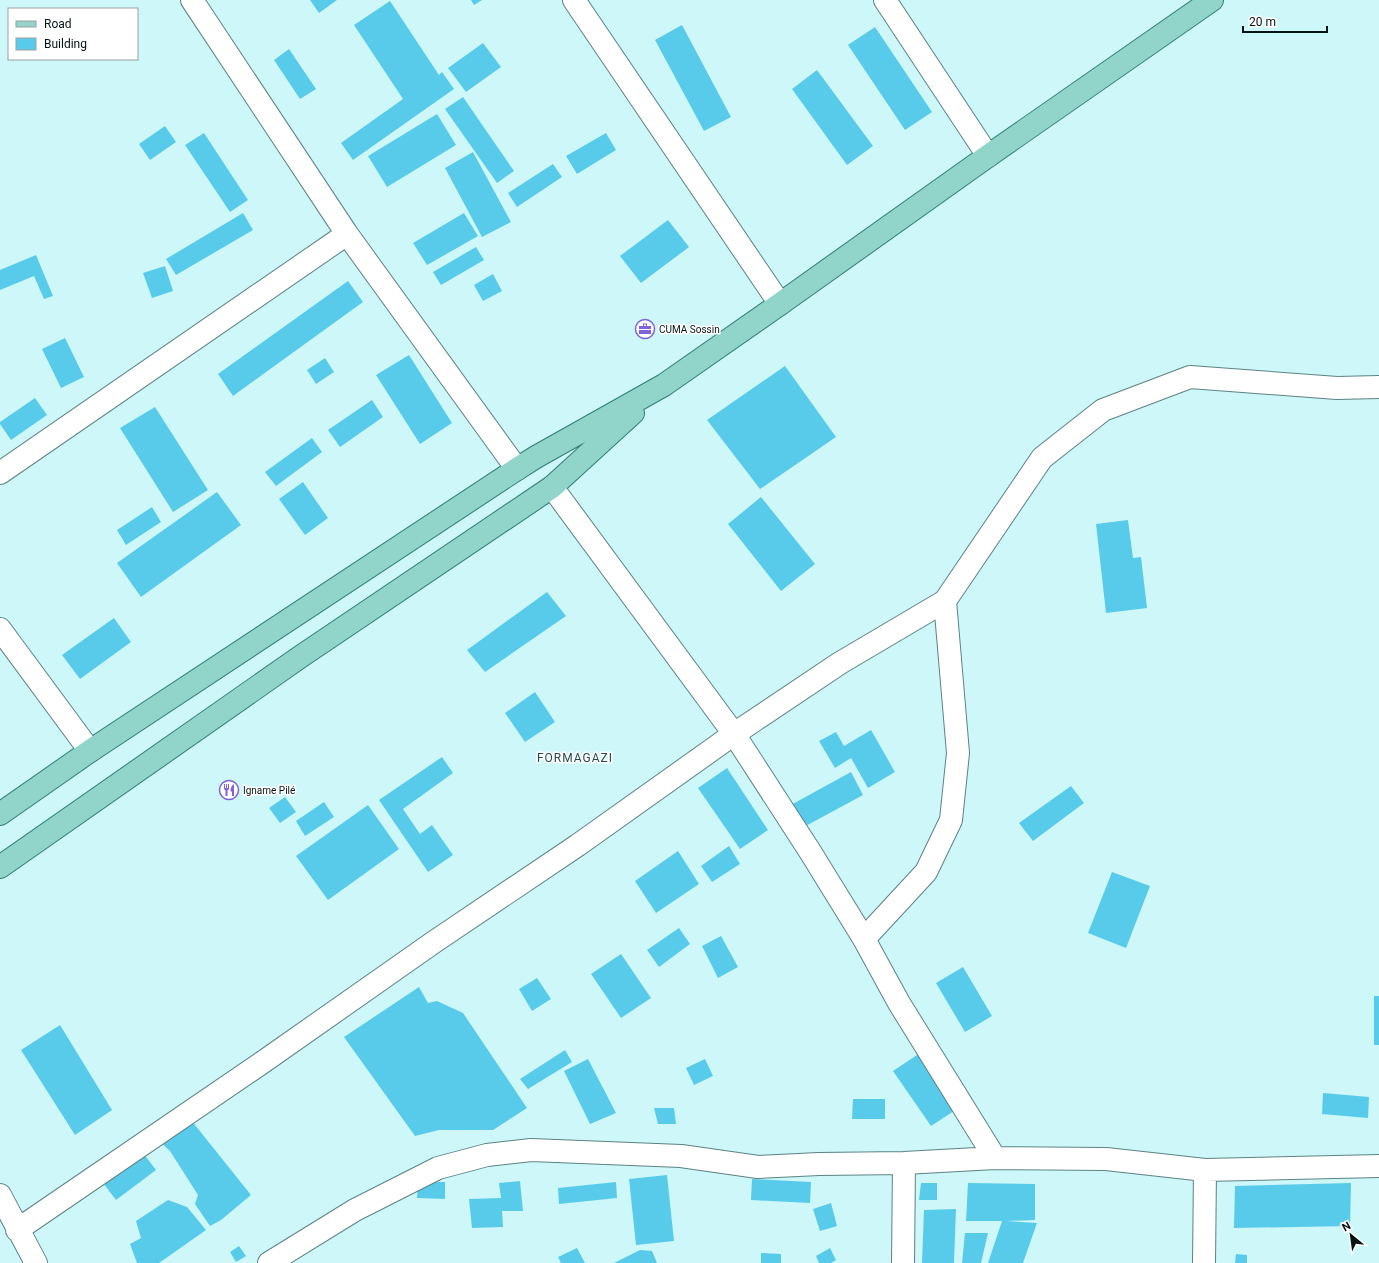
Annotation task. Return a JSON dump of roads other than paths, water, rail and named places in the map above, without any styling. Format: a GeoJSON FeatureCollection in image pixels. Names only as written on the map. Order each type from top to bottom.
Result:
{"type":"FeatureCollection","features":[{"type":"Feature","properties":{"kind":"main road"},"geometry":{"type":"LineString","coordinates":[[0,814],[90,751],[517,469],[664,385],[1212,0]]}},
{"type":"Feature","properties":{"kind":"main road"},"geometry":{"type":"LineString","coordinates":[[0,867],[300,657],[552,486],[664,385]]}},
{"type":"Feature","properties":{"kind":"street"},"geometry":{"type":"LineString","coordinates":[[192,0],[348,234],[517,469]]}},
{"type":"Feature","properties":{"kind":"street"},"geometry":{"type":"LineString","coordinates":[[574,0],[780,304]]}},
{"type":"Feature","properties":{"kind":"street"},"geometry":{"type":"LineString","coordinates":[[885,0],[988,156]]}},
{"type":"Feature","properties":{"kind":"street"},"geometry":{"type":"LineString","coordinates":[[0,473],[348,234]]}},
{"type":"Feature","properties":{"kind":"street"},"geometry":{"type":"LineString","coordinates":[[17,1230],[269,1058],[434,942],[578,845],[734,734],[840,663],[945,601],[1042,458],[1103,410],[1190,377],[1337,388],[1379,387]]}},
{"type":"Feature","properties":{"kind":"street"},"geometry":{"type":"LineString","coordinates":[[552,486],[734,734],[812,853],[864,939],[899,1003],[995,1158]]}},
{"type":"Feature","properties":{"kind":"street"},"geometry":{"type":"LineString","coordinates":[[864,939],[926,872],[951,820],[958,754],[945,601]]}},
{"type":"Feature","properties":{"kind":"street"},"geometry":{"type":"LineString","coordinates":[[0,629],[90,751]]}},
{"type":"Feature","properties":{"kind":"street"},"geometry":{"type":"LineString","coordinates":[[269,1263],[355,1210],[438,1168],[487,1156],[531,1150],[681,1156],[758,1167],[819,1164],[904,1163],[995,1158],[1106,1159],[1205,1170],[1379,1166]]}},
{"type":"Feature","properties":{"kind":"street"},"geometry":{"type":"LineString","coordinates":[[903,1263],[904,1163]]}},
{"type":"Feature","properties":{"kind":"street"},"geometry":{"type":"LineString","coordinates":[[1204,1263],[1205,1170]]}},
{"type":"Feature","properties":{"kind":"street"},"geometry":{"type":"LineString","coordinates":[[0,1195],[17,1230],[36,1263]]}},
{"type":"Feature","properties":{"kind":"place","name":"CUMA Sossin"},"geometry":{"type":"Point","coordinates":[645,329]}},
{"type":"Feature","properties":{"kind":"place","name":"Igname Pilé"},"geometry":{"type":"Point","coordinates":[229,790]}},
{"type":"Feature","properties":{"kind":"district","name":"FORMAGAZI"},"geometry":{"type":"Point","coordinates":[575,758]}}]}
